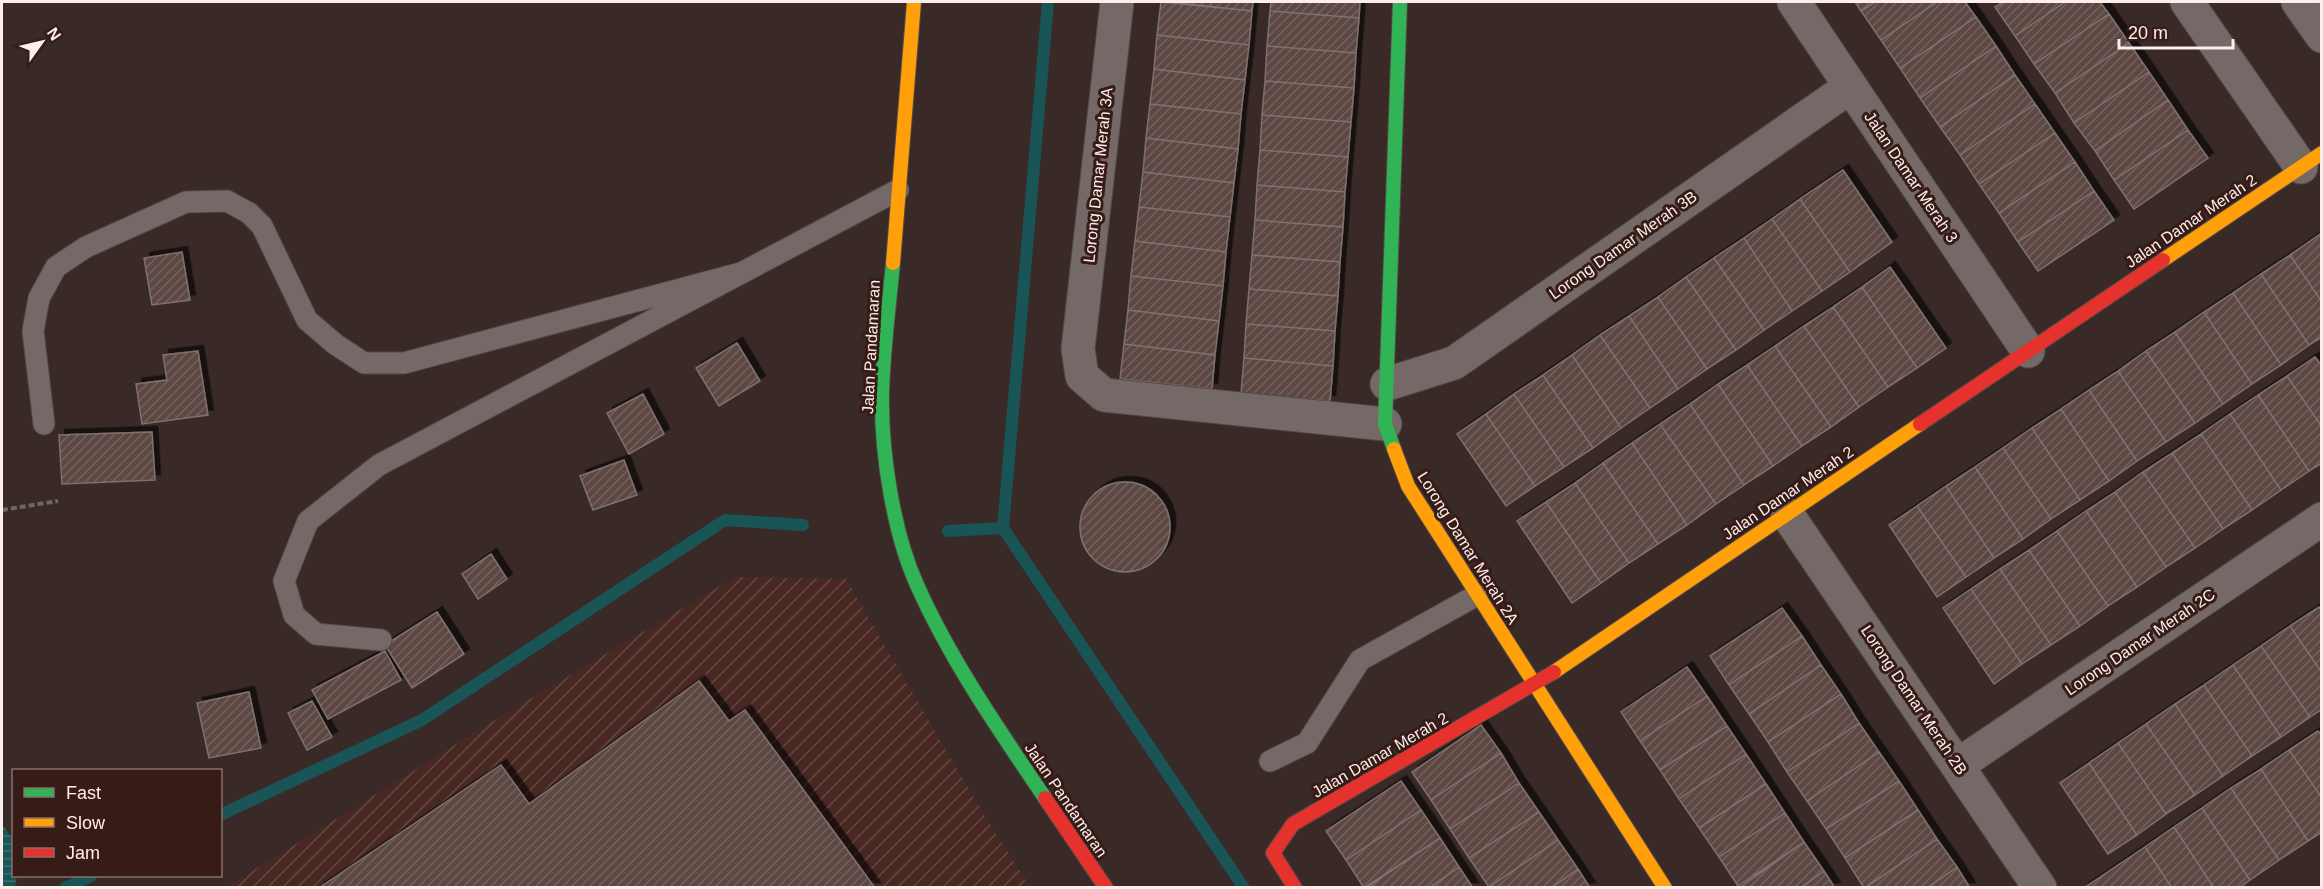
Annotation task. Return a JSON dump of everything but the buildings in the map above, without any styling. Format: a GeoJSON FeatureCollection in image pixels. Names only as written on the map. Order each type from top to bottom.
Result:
{"type":"FeatureCollection","features":[{"type":"Feature","properties":{"kind":"street","name":"Jalan Pandamaran"},"geometry":{"type":"LineString","coordinates":[[914,2],[882,394],[886,462],[898,526],[916,584],[950,649],[984,708],[1106,888]]}},
{"type":"Feature","properties":{"kind":"street","name":"Lorong Damar Merah 3A"},"geometry":{"type":"LineString","coordinates":[[1117,2],[1078,349],[1082,376],[1104,395],[1385,424]]}},
{"type":"Feature","properties":{"kind":"street","name":"Lorong Damar Merah 2A"},"geometry":{"type":"LineString","coordinates":[[1400,2],[1385,424],[1408,486],[1665,888]]}},
{"type":"Feature","properties":{"kind":"street","name":"Jalan Damar Merah 3"},"geometry":{"type":"LineString","coordinates":[[1794,2],[2028,351]]}},
{"type":"Feature","properties":{"kind":"street"},"geometry":{"type":"LineString","coordinates":[[2187,2],[2312,160]]}},
{"type":"Feature","properties":{"kind":"street","name":"Lorong Damar Merah 3B"},"geometry":{"type":"LineString","coordinates":[[1387,384],[1454,363],[1850,87]]}},
{"type":"Feature","properties":{"kind":"street","name":"Jalan Damar Merah 2"},"geometry":{"type":"LineString","coordinates":[[1295,888],[1273,853],[1293,824],[1534,685],[2312,160]]}},
{"type":"Feature","properties":{"kind":"street","name":"Lorong Damar Merah 2B"},"geometry":{"type":"LineString","coordinates":[[1788,514],[2040,888]]}},
{"type":"Feature","properties":{"kind":"street","name":"Lorong Damar Merah 2C"},"geometry":{"type":"LineString","coordinates":[[1958,765],[2322,519]]}},
{"type":"Feature","properties":{"kind":"lane"},"geometry":{"type":"LineString","coordinates":[[381,640],[316,634],[294,615],[284,581],[308,521],[378,465],[898,190]]}},
{"type":"Feature","properties":{"kind":"lane"},"geometry":{"type":"LineString","coordinates":[[44,424],[33,331],[39,298],[56,267],[86,247],[186,202],[227,201],[249,213],[262,226],[307,320],[335,344],[364,363],[405,363],[741,273]]}},
{"type":"Feature","properties":{"kind":"lane"},"geometry":{"type":"LineString","coordinates":[[1270,761],[1307,743],[1360,660],[1477,596]]}},
{"type":"Feature","properties":{"kind":"path"},"geometry":{"type":"LineString","coordinates":[[2,510],[58,501]]}},
{"type":"Feature","properties":{"kind":"shaded area"},"geometry":{"type":"Polygon","coordinates":[[[735,577],[846,579],[978,805],[1030,887],[225,888],[495,720],[735,577]]]}},
{"type":"Feature","properties":{"kind":"water"},"geometry":{"type":"Polygon","coordinates":[[[2,824],[12,838],[12,877],[17,877],[15,887],[2,887],[2,824]]]}},
{"type":"Feature","properties":{"kind":"waterway"},"geometry":{"type":"LineString","coordinates":[[1048,2],[1003,528],[1244,888]]}},
{"type":"Feature","properties":{"kind":"waterway"},"geometry":{"type":"LineString","coordinates":[[222,814],[422,720],[725,520],[803,525]]}},
{"type":"Feature","properties":{"kind":"waterway"},"geometry":{"type":"LineString","coordinates":[[948,531],[1003,528]]}},
{"type":"Feature","properties":{"kind":"waterway"},"geometry":{"type":"LineString","coordinates":[[65,888],[89,877]]}},
{"type":"Feature","properties":{"kind":"traffic: fast"},"geometry":{"type":"LineString","coordinates":[[1394,449],[1385,424],[1400,2]]}},
{"type":"Feature","properties":{"kind":"traffic: fast"},"geometry":{"type":"LineString","coordinates":[[893,263],[884,361],[882,417],[886,466],[901,541],[917,585],[945,641],[1010,747],[1045,798]]}},
{"type":"Feature","properties":{"kind":"traffic: slow"},"geometry":{"type":"LineString","coordinates":[[893,263],[914,2]]}},
{"type":"Feature","properties":{"kind":"traffic: slow"},"geometry":{"type":"LineString","coordinates":[[2163,260],[2322,153]]}},
{"type":"Feature","properties":{"kind":"traffic: slow"},"geometry":{"type":"LineString","coordinates":[[1554,672],[1920,424]]}},
{"type":"Feature","properties":{"kind":"traffic: slow"},"geometry":{"type":"LineString","coordinates":[[1394,449],[1408,486],[1665,888]]}},
{"type":"Feature","properties":{"kind":"traffic: jam"},"geometry":{"type":"LineString","coordinates":[[1920,424],[2163,260]]}},
{"type":"Feature","properties":{"kind":"traffic: jam"},"geometry":{"type":"LineString","coordinates":[[1295,888],[1273,853],[1293,824],[1554,672]]}},
{"type":"Feature","properties":{"kind":"traffic: jam"},"geometry":{"type":"LineString","coordinates":[[1045,798],[1106,888]]}}]}
